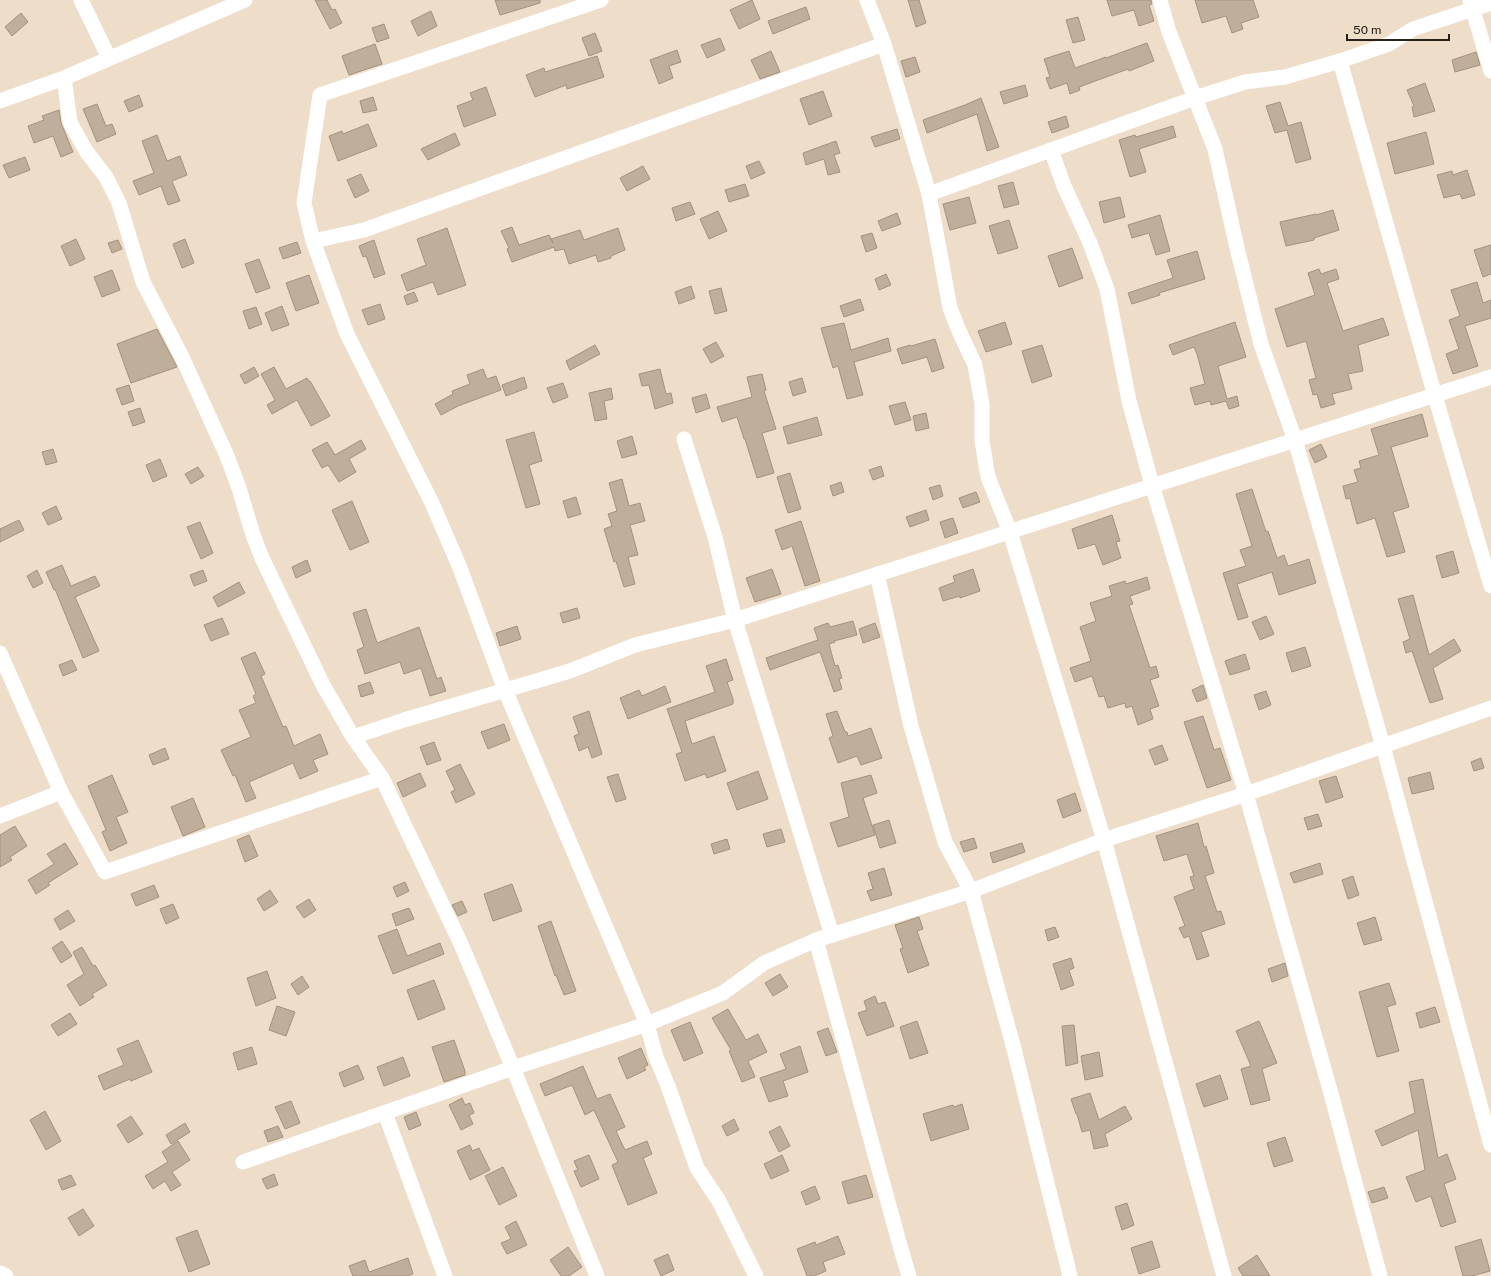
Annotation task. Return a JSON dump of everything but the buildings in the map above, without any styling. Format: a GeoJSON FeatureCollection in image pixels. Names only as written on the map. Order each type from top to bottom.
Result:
{"type":"FeatureCollection","features":[{"type":"Feature","properties":{"kind":"street"},"geometry":{"type":"LineString","coordinates":[[81,0],[110,58]]}},
{"type":"Feature","properties":{"kind":"street"},"geometry":{"type":"LineString","coordinates":[[0,101],[64,78],[245,0]]}},
{"type":"Feature","properties":{"kind":"street"},"geometry":{"type":"LineString","coordinates":[[601,0],[320,95],[304,203],[313,241],[347,334],[432,503],[457,561],[505,690],[647,1024],[656,1056],[697,1168],[718,1201],[756,1276]]}},
{"type":"Feature","properties":{"kind":"street"},"geometry":{"type":"LineString","coordinates":[[867,0],[884,44],[929,194],[950,308],[975,365],[982,404],[982,441],[988,477],[1010,532],[1104,840],[1224,1276]]}},
{"type":"Feature","properties":{"kind":"street"},"geometry":{"type":"LineString","coordinates":[[1160,0],[1169,32],[1215,149],[1237,248],[1261,344],[1294,440],[1383,746],[1491,1145]]}},
{"type":"Feature","properties":{"kind":"street"},"geometry":{"type":"LineString","coordinates":[[929,194],[1195,98],[1245,82],[1285,77],[1340,62],[1389,44],[1413,29],[1471,4],[1491,2]]}},
{"type":"Feature","properties":{"kind":"street"},"geometry":{"type":"LineString","coordinates":[[1471,4],[1491,71]]}},
{"type":"Feature","properties":{"kind":"street"},"geometry":{"type":"LineString","coordinates":[[313,241],[364,230],[884,44]]}},
{"type":"Feature","properties":{"kind":"street"},"geometry":{"type":"LineString","coordinates":[[1340,62],[1491,586]]}},
{"type":"Feature","properties":{"kind":"street"},"geometry":{"type":"LineString","coordinates":[[64,78],[70,122],[86,151],[106,177],[119,203],[143,282],[182,357],[227,456],[262,558],[323,685],[353,737],[382,778],[461,944],[597,1276]]}},
{"type":"Feature","properties":{"kind":"street"},"geometry":{"type":"LineString","coordinates":[[1051,150],[1064,186],[1090,243],[1107,289],[1129,401],[1152,486],[1246,794],[1330,1090],[1380,1276]]}},
{"type":"Feature","properties":{"kind":"street"},"geometry":{"type":"LineString","coordinates":[[353,737],[404,720],[570,671],[635,645],[735,620],[1491,377]]}},
{"type":"Feature","properties":{"kind":"street"},"geometry":{"type":"LineString","coordinates":[[684,439],[715,537],[735,620],[832,935]]}},
{"type":"Feature","properties":{"kind":"street"},"geometry":{"type":"LineString","coordinates":[[877,574],[911,726],[945,842],[971,891],[1014,1049],[1070,1276]]}},
{"type":"Feature","properties":{"kind":"street"},"geometry":{"type":"LineString","coordinates":[[0,653],[61,792],[105,872],[382,778]]}},
{"type":"Feature","properties":{"kind":"street"},"geometry":{"type":"LineString","coordinates":[[243,1162],[513,1068],[647,1024],[723,993],[764,963],[816,940],[971,891],[1104,840],[1246,794],[1491,708]]}},
{"type":"Feature","properties":{"kind":"street"},"geometry":{"type":"LineString","coordinates":[[0,816],[61,792]]}},
{"type":"Feature","properties":{"kind":"street"},"geometry":{"type":"LineString","coordinates":[[816,940],[909,1276]]}},
{"type":"Feature","properties":{"kind":"street"},"geometry":{"type":"LineString","coordinates":[[384,1113],[445,1276]]}},
{"type":"Feature","properties":{"kind":"street"},"geometry":{"type":"LineString","coordinates":[[0,1273],[6,1276]]}}]}
